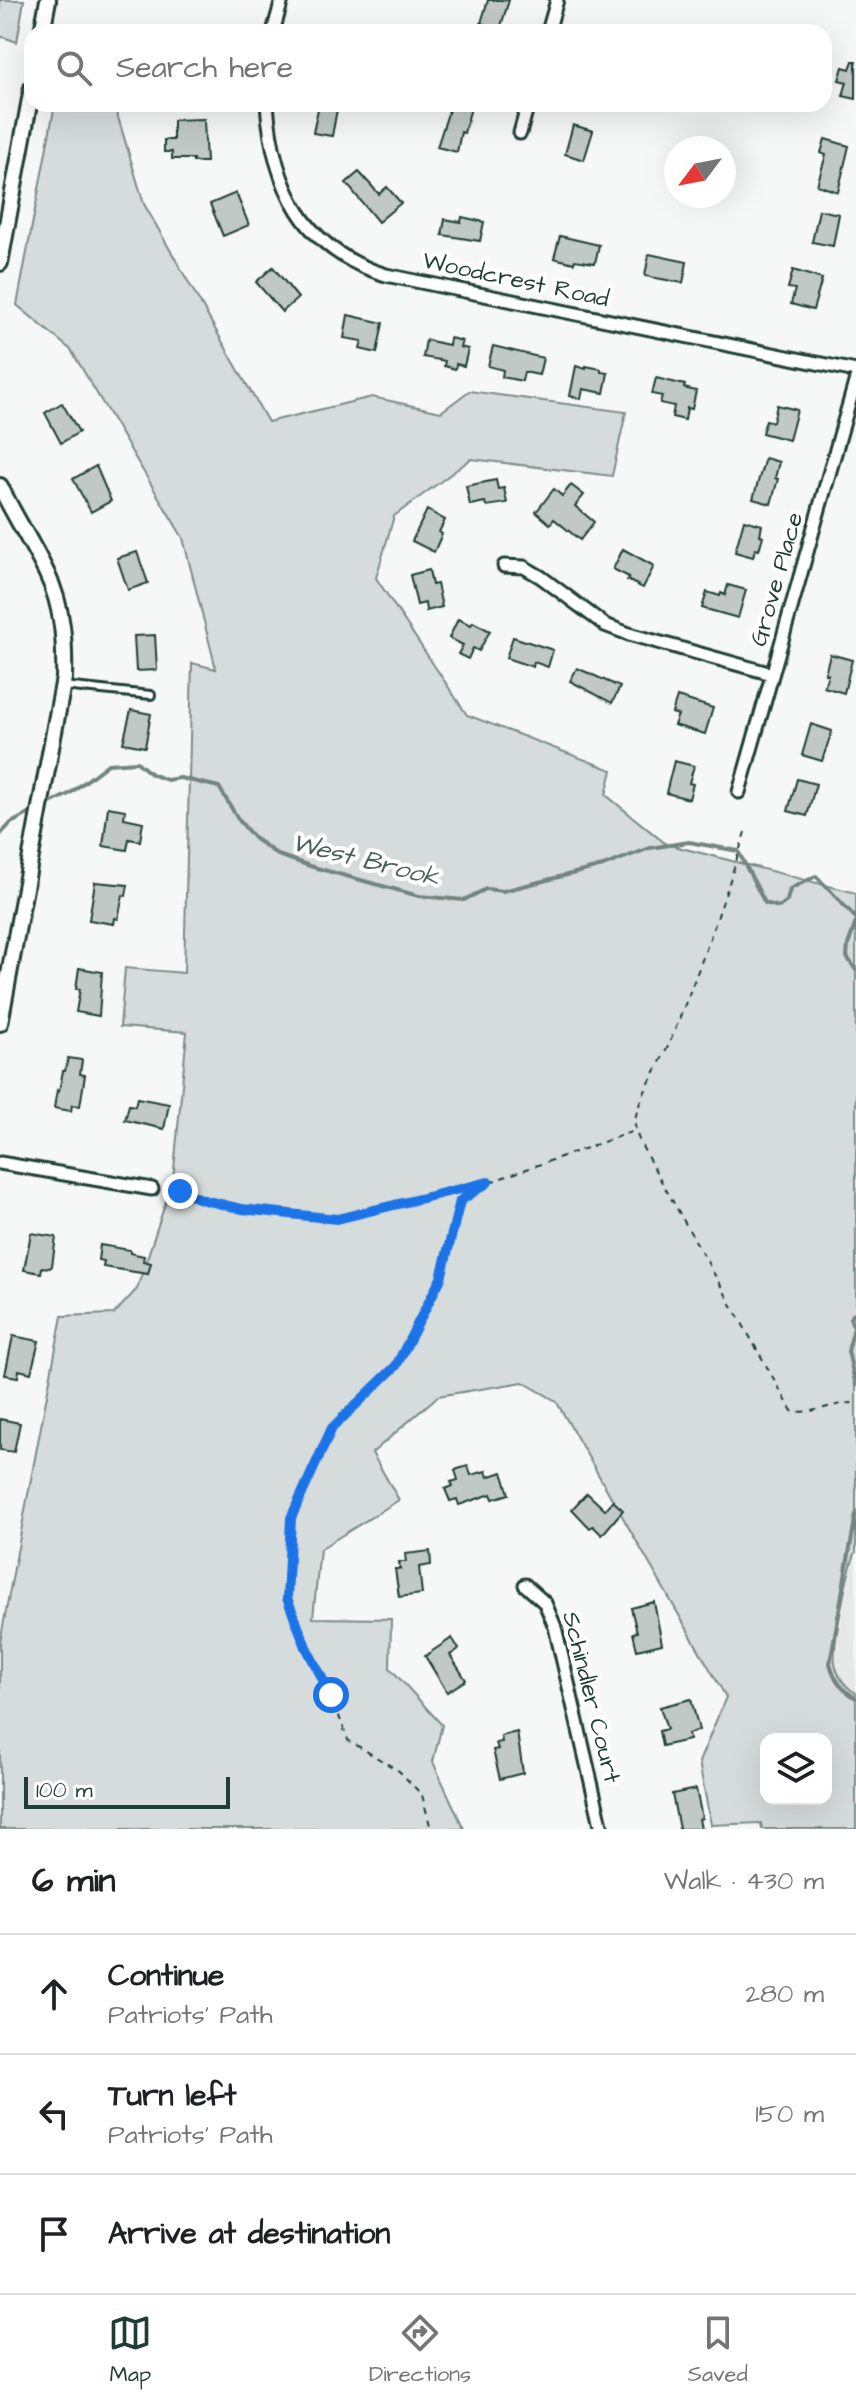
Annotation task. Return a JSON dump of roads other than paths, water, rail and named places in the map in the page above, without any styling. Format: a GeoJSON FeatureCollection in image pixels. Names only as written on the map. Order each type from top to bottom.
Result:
{"type":"FeatureCollection","features":[{"type":"Feature","properties":{"kind":"street"},"geometry":{"type":"LineString","coordinates":[[44,24],[48,0]]}},
{"type":"Feature","properties":{"kind":"street"},"geometry":{"type":"LineString","coordinates":[[275,24],[282,0]]}},
{"type":"Feature","properties":{"kind":"street"},"geometry":{"type":"LineString","coordinates":[[550,24],[557,0]]}},
{"type":"Feature","properties":{"kind":"street"},"geometry":{"type":"LineString","coordinates":[[0,263],[28,112]]}},
{"type":"Feature","properties":{"kind":"street","name":"Woodcrest Road"},"geometry":{"type":"LineString","coordinates":[[268,112],[274,150],[291,199],[318,237],[347,260],[364,268],[856,371]]}},
{"type":"Feature","properties":{"kind":"street"},"geometry":{"type":"LineString","coordinates":[[520,133],[526,112]]}},
{"type":"Feature","properties":{"kind":"street","name":"Grove Place"},"geometry":{"type":"LineString","coordinates":[[739,792],[856,379]]}},
{"type":"Feature","properties":{"kind":"street"},"geometry":{"type":"LineString","coordinates":[[0,486],[48,576],[63,627],[65,654],[40,812],[0,1023]]}},
{"type":"Feature","properties":{"kind":"street"},"geometry":{"type":"LineString","coordinates":[[504,566],[524,567],[605,625],[772,674]]}},
{"type":"Feature","properties":{"kind":"street"},"geometry":{"type":"LineString","coordinates":[[0,1163],[152,1189]]}},
{"type":"Feature","properties":{"kind":"street","name":"Schindler Court"},"geometry":{"type":"LineString","coordinates":[[525,1585],[545,1603],[555,1627],[602,1829]]}},
{"type":"Feature","properties":{"kind":"lane"},"geometry":{"type":"LineString","coordinates":[[62,686],[151,695]]}},
{"type":"Feature","properties":{"kind":"waterway","name":"West Brook"},"geometry":{"type":"LineString","coordinates":[[44,806],[69,794],[108,764],[137,762],[151,774],[167,780],[180,778],[219,787],[238,819],[254,838],[278,855],[419,896],[464,900],[486,889],[503,891],[603,866],[650,848],[689,842],[738,851],[765,903],[779,907],[787,901],[790,889],[816,876],[856,918]]}},
{"type":"Feature","properties":{"kind":"waterway","name":"West Brook"},"geometry":{"type":"LineString","coordinates":[[0,835],[11,823],[36,810]]}},
{"type":"Feature","properties":{"kind":"waterway","name":"West Brook"},"geometry":{"type":"LineString","coordinates":[[856,922],[847,957],[856,970]]}},
{"type":"Feature","properties":{"kind":"waterway","name":"West Brook"},"geometry":{"type":"LineString","coordinates":[[856,1312],[850,1318],[854,1328],[848,1351],[856,1386]]}},
{"type":"Feature","properties":{"kind":"waterway","name":"West Brook"},"geometry":{"type":"LineString","coordinates":[[856,1514],[830,1663],[839,1683],[856,1698]]}}]}
